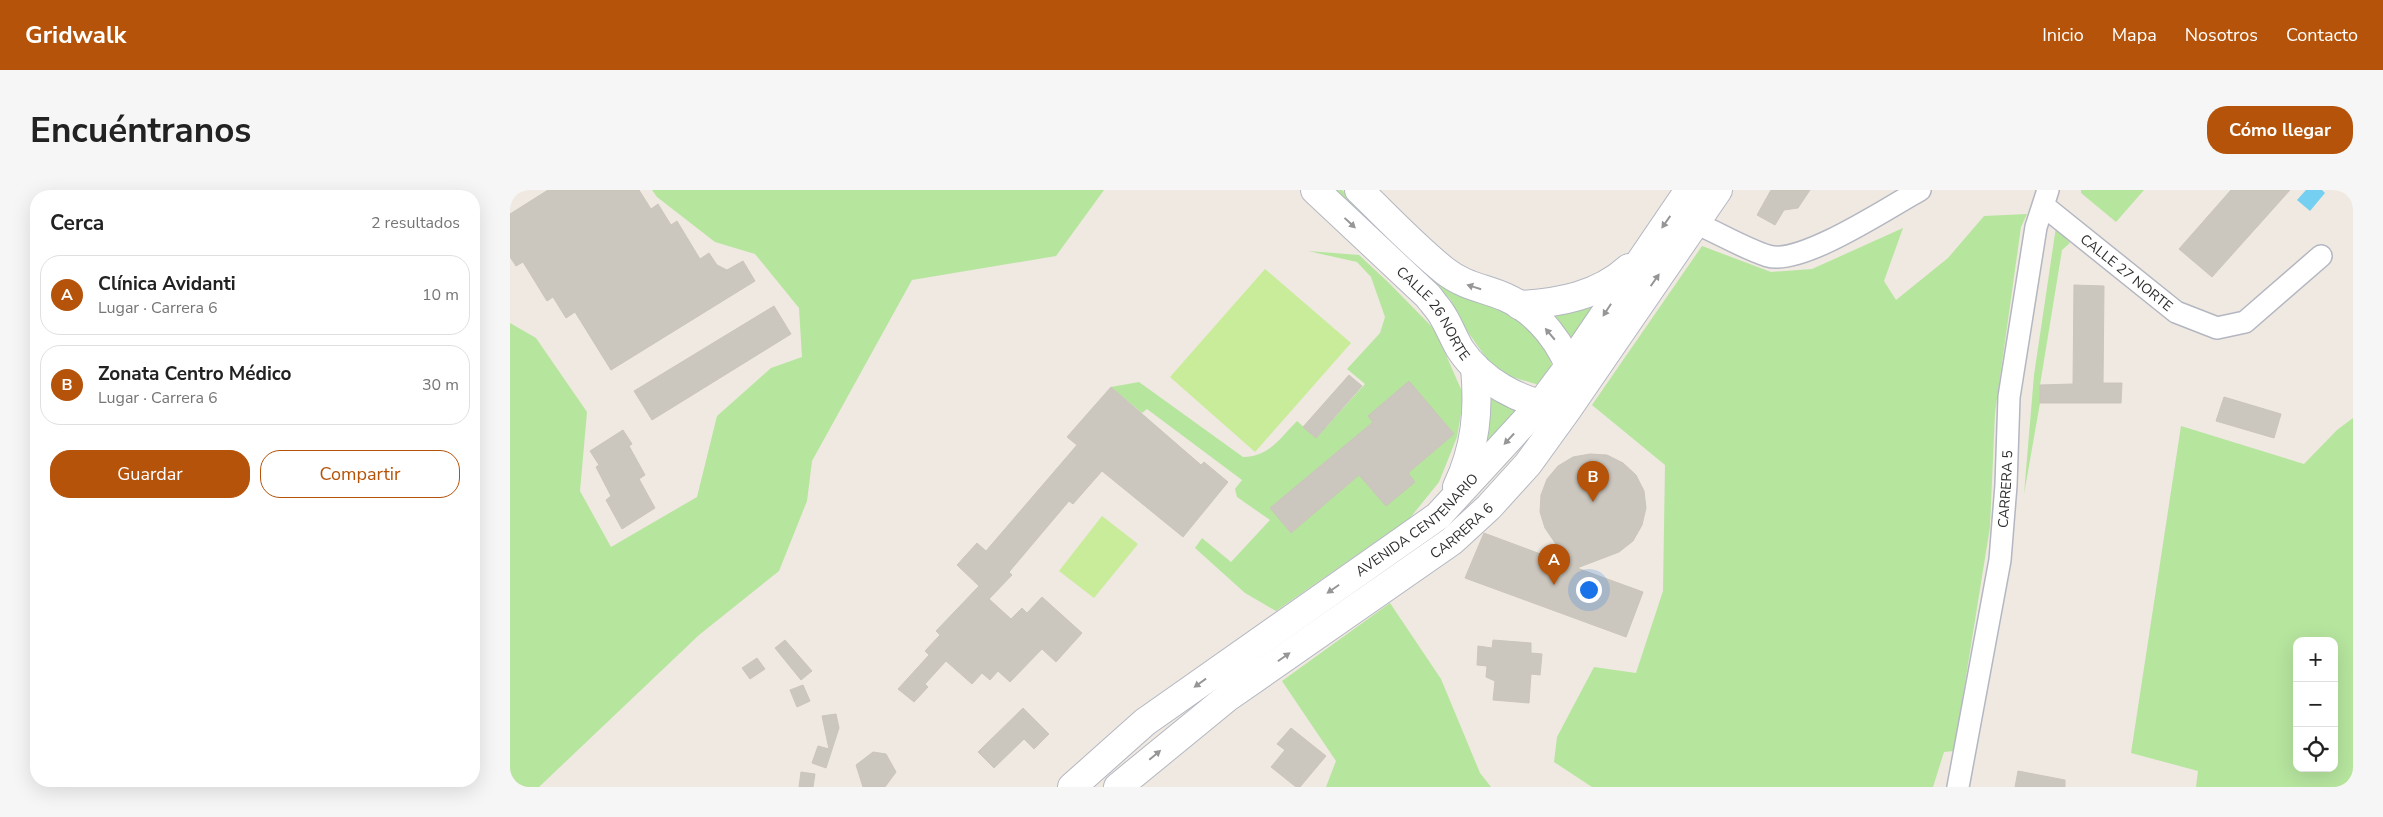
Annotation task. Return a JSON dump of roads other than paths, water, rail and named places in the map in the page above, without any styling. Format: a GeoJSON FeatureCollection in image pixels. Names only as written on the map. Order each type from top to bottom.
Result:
{"type":"FeatureCollection","features":[{"type":"Feature","properties":{"kind":"main road","name":"CALLE 26 NORTE"},"geometry":{"type":"LineString","coordinates":[[1315,190],[1428,296],[1443,316],[1460,349],[1475,367],[1494,383],[1516,396],[1540,405],[1573,401]]}},
{"type":"Feature","properties":{"kind":"main road"},"geometry":{"type":"LineString","coordinates":[[1359,190],[1446,272],[1467,285],[1505,297],[1519,305],[1540,322],[1558,342],[1570,365],[1573,401]]}},
{"type":"Feature","properties":{"kind":"main road","name":"AVENIDA CENTENARIO"},"geometry":{"type":"LineString","coordinates":[[1072,787],[1145,722],[1438,516],[1540,405],[1570,365],[1688,190]]}},
{"type":"Feature","properties":{"kind":"main road","name":"CARRERA 6"},"geometry":{"type":"LineString","coordinates":[[1118,787],[1228,697],[1452,541],[1489,507],[1528,464],[1718,190]]}},
{"type":"Feature","properties":{"kind":"main road"},"geometry":{"type":"LineString","coordinates":[[1519,305],[1548,304],[1574,298],[1600,288],[1623,273],[1643,255]]}},
{"type":"Feature","properties":{"kind":"main road"},"geometry":{"type":"LineString","coordinates":[[1438,516],[1453,494],[1465,471],[1473,446],[1477,420],[1475,367]]}},
{"type":"Feature","properties":{"kind":"street"},"geometry":{"type":"LineString","coordinates":[[1695,223],[1770,256],[1791,256],[1814,249],[1920,190]]}},
{"type":"Feature","properties":{"kind":"street","name":"CALLE 27 NORTE"},"geometry":{"type":"LineString","coordinates":[[2046,198],[2176,312],[2217,328],[2245,322],[2321,256]]}},
{"type":"Feature","properties":{"kind":"street","name":"CARRERA 5"},"geometry":{"type":"LineString","coordinates":[[1958,787],[2000,560],[2010,397],[2036,227],[2046,198]]}},
{"type":"Feature","properties":{"kind":"water"},"geometry":{"type":"Polygon","coordinates":[[[2306,190],[2322,190],[2325,193],[2310,211],[2297,200],[2306,190]]]}},
{"type":"Feature","properties":{"kind":"place","name":"Zonata Centro Médico"},"geometry":{"type":"Point","coordinates":[1593,502]}},
{"type":"Feature","properties":{"kind":"place","name":"Clínica Avidanti"},"geometry":{"type":"Point","coordinates":[1554,585]}}]}
